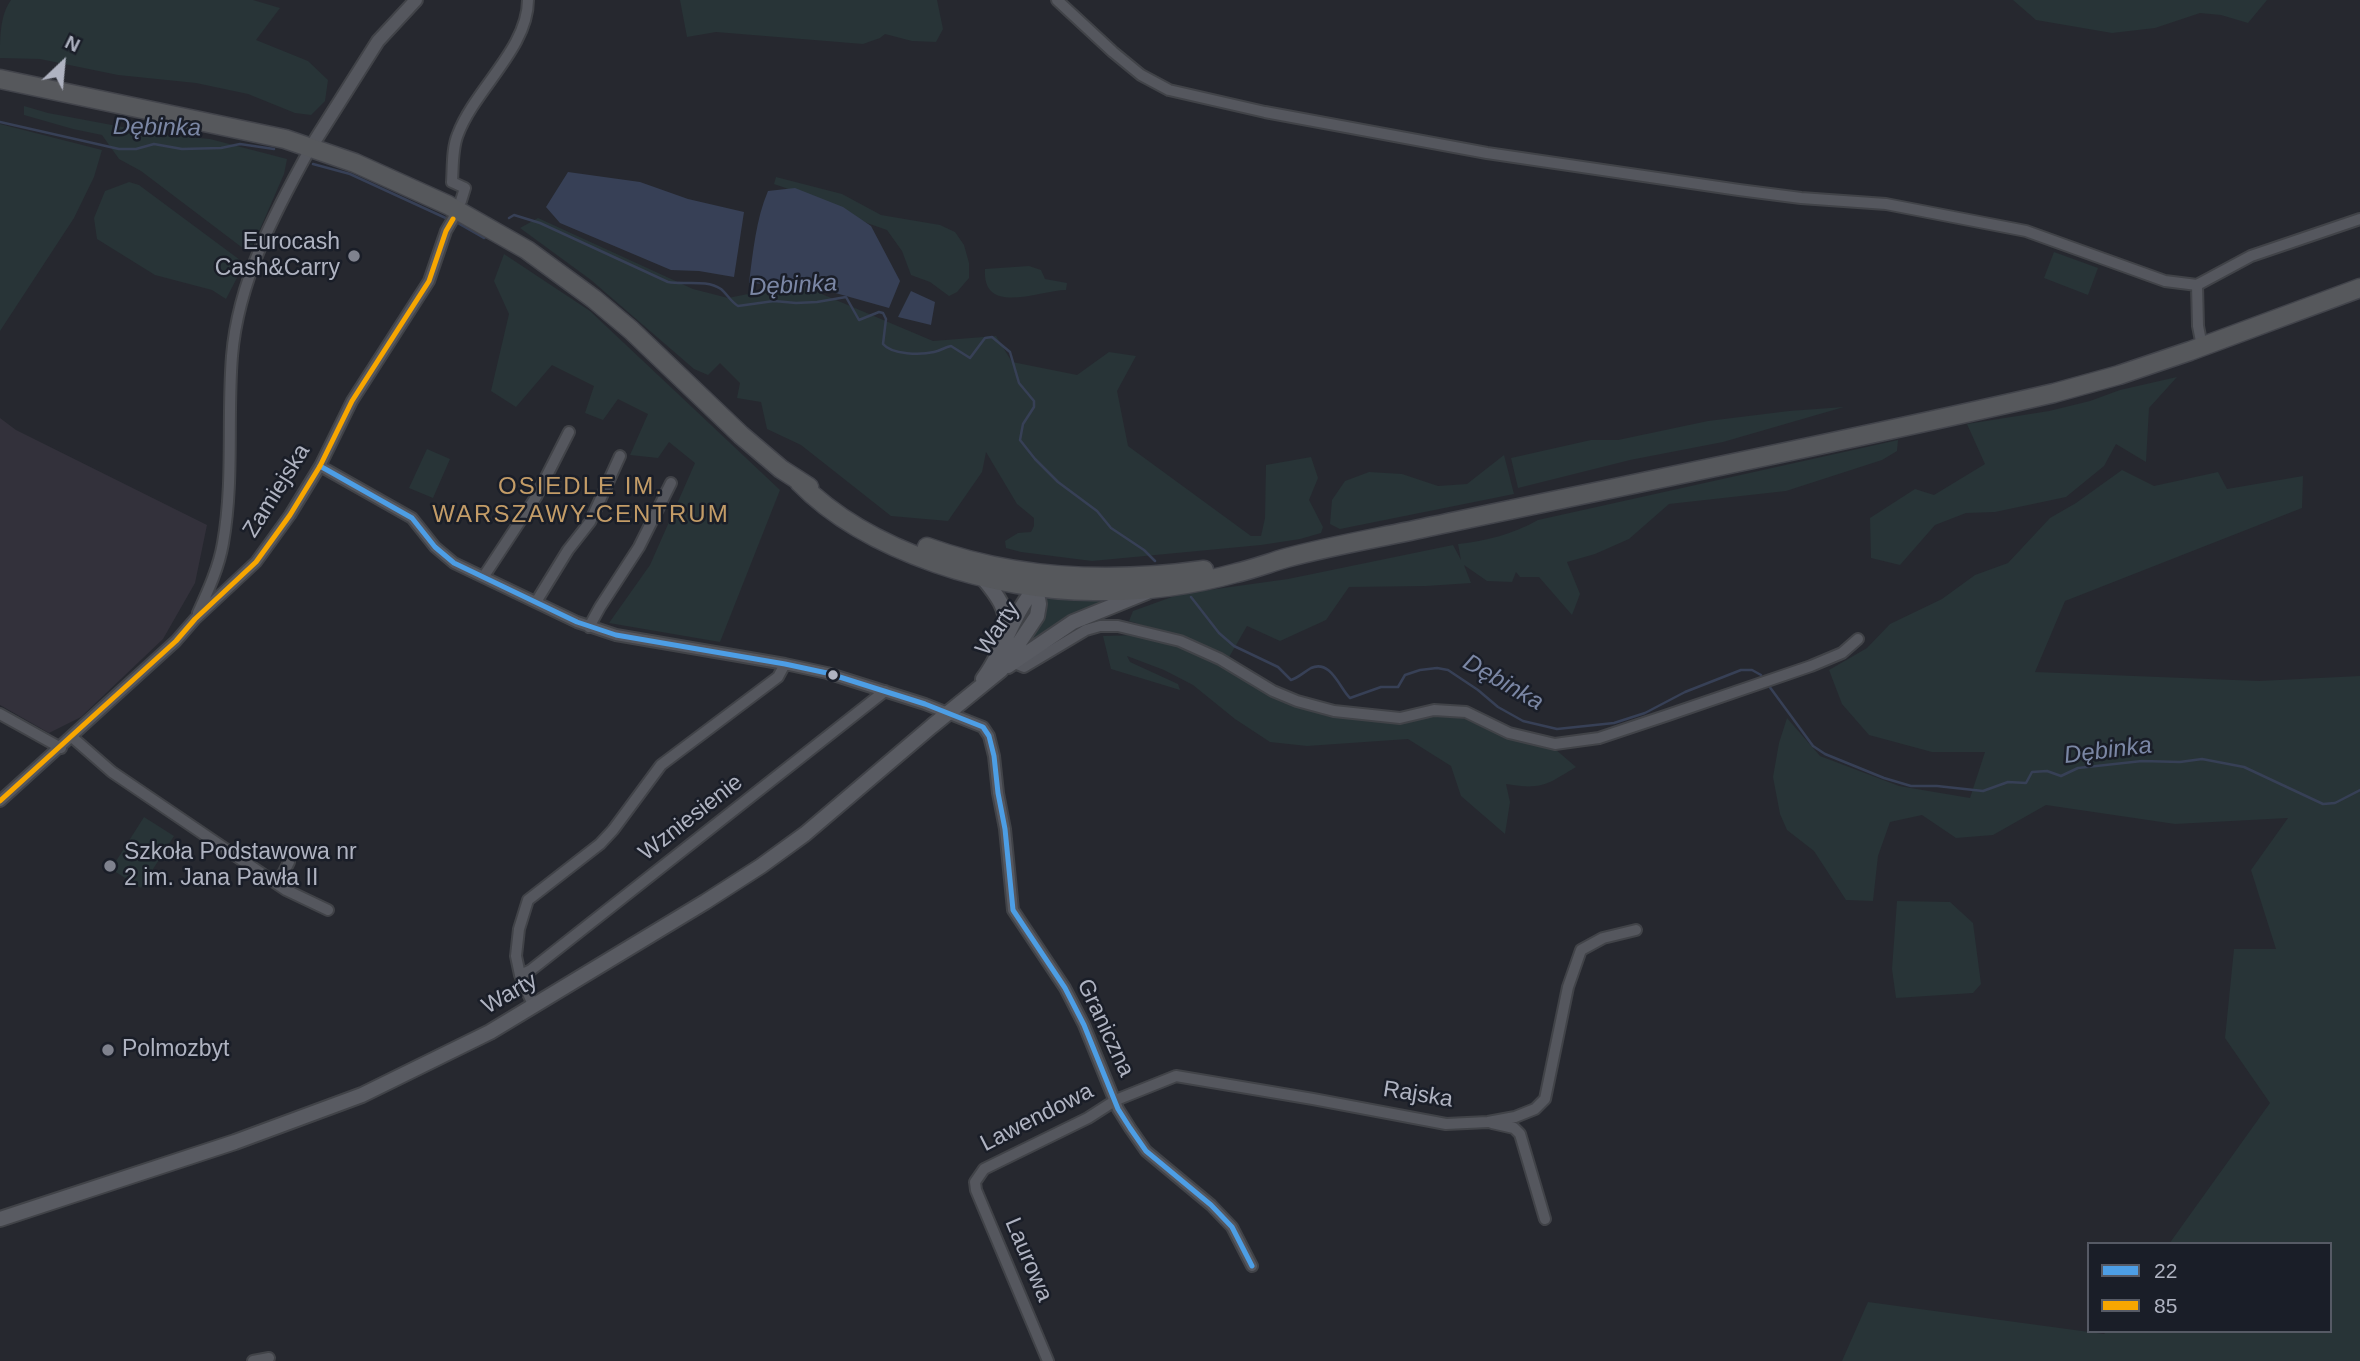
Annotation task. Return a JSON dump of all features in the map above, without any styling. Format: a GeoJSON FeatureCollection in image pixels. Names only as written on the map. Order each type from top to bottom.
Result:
{"type":"FeatureCollection","features":[{"type":"Feature","properties":{"kind":"highway"},"geometry":{"type":"LineString","coordinates":[[6,80],[259,132],[355,163],[448,205],[493,229],[546,263],[610,312],[750,443],[800,482],[811,494],[908,551],[982,578],[1187,578]]}},
{"type":"Feature","properties":{"kind":"highway"},"geometry":{"type":"LineString","coordinates":[[843,513],[947,554],[1037,580],[1094,592],[1153,589],[1187,578],[1554,502],[2054,393],[2119,375],[2360,288]]}},
{"type":"Feature","properties":{"kind":"main road"},"geometry":{"type":"LineString","coordinates":[[982,578],[1002,603],[1007,633]]}},
{"type":"Feature","properties":{"kind":"main road","name":"Warty"},"geometry":{"type":"LineString","coordinates":[[976,689],[994,663],[1007,633],[1037,580]]}},
{"type":"Feature","properties":{"kind":"main road","name":"Warty"},"geometry":{"type":"LineString","coordinates":[[0,1219],[235,1142],[330,1107],[449,1054],[534,1007],[761,866],[825,818],[947,713],[1007,666],[1037,616],[1040,604],[1037,580]]}},
{"type":"Feature","properties":{"kind":"main road"},"geometry":{"type":"LineString","coordinates":[[1007,666],[1073,622],[1153,589]]}},
{"type":"Feature","properties":{"kind":"street"},"geometry":{"type":"LineString","coordinates":[[195,619],[214,576],[223,545],[229,500],[232,355],[236,326],[256,259],[311,147],[378,41],[416,0]]}},
{"type":"Feature","properties":{"kind":"street"},"geometry":{"type":"LineString","coordinates":[[461,201],[464,188],[452,182],[457,136],[465,118],[524,25],[528,0]]}},
{"type":"Feature","properties":{"kind":"street"},"geometry":{"type":"LineString","coordinates":[[1057,0],[1141,75],[1169,90],[1265,112],[1487,153],[1801,198],[1886,204],[2004,225],[2165,281],[2197,285],[2251,256],[2360,219]]}},
{"type":"Feature","properties":{"kind":"street","name":"Zamiejska"},"geometry":{"type":"LineString","coordinates":[[0,801],[176,641],[195,619],[256,562],[290,515],[320,466],[352,401],[429,281],[446,231],[453,219]]}},
{"type":"Feature","properties":{"kind":"street"},"geometry":{"type":"LineString","coordinates":[[2197,285],[2198,326],[2202,346]]}},
{"type":"Feature","properties":{"kind":"street"},"geometry":{"type":"LineString","coordinates":[[484,576],[536,497],[569,432]]}},
{"type":"Feature","properties":{"kind":"street"},"geometry":{"type":"LineString","coordinates":[[536,602],[568,550],[590,522],[620,456]]}},
{"type":"Feature","properties":{"kind":"street"},"geometry":{"type":"LineString","coordinates":[[320,466],[412,518],[435,547],[454,563],[589,627],[616,635],[785,664],[886,691],[947,713]]}},
{"type":"Feature","properties":{"kind":"street"},"geometry":{"type":"LineString","coordinates":[[589,627],[639,547],[671,483]]}},
{"type":"Feature","properties":{"kind":"street"},"geometry":{"type":"LineString","coordinates":[[214,576],[225,586],[233,586]]}},
{"type":"Feature","properties":{"kind":"street"},"geometry":{"type":"LineString","coordinates":[[1007,666],[1024,667],[1086,630],[1100,626],[1118,626],[1180,641],[1220,659],[1273,691],[1334,711],[1400,718],[1434,710],[1466,712],[1509,733],[1555,744],[1599,738],[1811,666],[1842,653],[1858,639]]}},
{"type":"Feature","properties":{"kind":"street"},"geometry":{"type":"LineString","coordinates":[[534,1007],[520,975],[516,947],[528,900],[600,844],[660,765],[778,677],[785,664]]}},
{"type":"Feature","properties":{"kind":"street","name":"Wzniesienie"},"geometry":{"type":"LineString","coordinates":[[520,975],[531,970],[886,691]]}},
{"type":"Feature","properties":{"kind":"street","name":"Graniczna"},"geometry":{"type":"LineString","coordinates":[[947,713],[983,727],[989,736],[1005,829],[1013,910],[1065,988],[1129,1128],[1146,1151],[1211,1205],[1232,1227],[1252,1266]]}},
{"type":"Feature","properties":{"kind":"street"},"geometry":{"type":"LineString","coordinates":[[0,715],[61,748]]}},
{"type":"Feature","properties":{"kind":"street"},"geometry":{"type":"LineString","coordinates":[[72,737],[112,772],[282,887],[328,910]]}},
{"type":"Feature","properties":{"kind":"street"},"geometry":{"type":"LineString","coordinates":[[282,887],[289,862]]}},
{"type":"Feature","properties":{"kind":"street","name":"Rajska"},"geometry":{"type":"LineString","coordinates":[[1116,1100],[1176,1076],[1446,1124],[1488,1122],[1515,1117],[1535,1109],[1545,1099],[1567,987],[1581,950],[1603,938],[1636,930]]}},
{"type":"Feature","properties":{"kind":"street","name":"Lawendowa"},"geometry":{"type":"LineString","coordinates":[[978,1175],[998,1160],[1088,1118],[1116,1100]]}},
{"type":"Feature","properties":{"kind":"street"},"geometry":{"type":"LineString","coordinates":[[1488,1122],[1514,1128],[1520,1134],[1545,1219]]}},
{"type":"Feature","properties":{"kind":"street","name":"Laurowa"},"geometry":{"type":"LineString","coordinates":[[978,1175],[975,1181],[976,1190],[1048,1361]]}},
{"type":"Feature","properties":{"kind":"street"},"geometry":{"type":"LineString","coordinates":[[253,1361],[269,1358]]}},
{"type":"Feature","properties":{"kind":"shaded area"},"geometry":{"type":"Polygon","coordinates":[[[11,0],[253,0],[280,8],[256,40],[308,61],[328,80],[325,101],[311,115],[295,113],[248,94],[196,83],[118,75],[40,59],[0,58],[3,19],[11,0]]]}},
{"type":"Feature","properties":{"kind":"shaded area"},"geometry":{"type":"Polygon","coordinates":[[[680,0],[937,0],[943,29],[936,42],[912,41],[885,34],[863,44],[716,32],[687,37],[680,0]]]}},
{"type":"Feature","properties":{"kind":"shaded area"},"geometry":{"type":"Polygon","coordinates":[[[2013,0],[2267,0],[2248,23],[2221,15],[2200,13],[2155,28],[2112,33],[2036,20],[2013,0]]]}},
{"type":"Feature","properties":{"kind":"shaded area"},"geometry":{"type":"Polygon","coordinates":[[[24,106],[165,135],[210,139],[287,159],[284,174],[254,243],[250,248],[244,249],[141,171],[119,159],[102,135],[24,115],[24,106]]]}},
{"type":"Feature","properties":{"kind":"shaded area"},"geometry":{"type":"Polygon","coordinates":[[[0,124],[102,150],[94,177],[74,218],[0,331],[0,124]]]}},
{"type":"Feature","properties":{"kind":"shaded area"},"geometry":{"type":"Polygon","coordinates":[[[776,177],[842,194],[881,215],[940,225],[955,232],[964,245],[969,263],[969,278],[957,292],[949,296],[930,282],[911,275],[902,251],[887,230],[820,200],[774,184],[776,177]]]}},
{"type":"Feature","properties":{"kind":"shaded area"},"geometry":{"type":"Polygon","coordinates":[[[129,182],[139,185],[240,260],[239,274],[226,299],[212,290],[155,275],[97,239],[94,218],[105,191],[129,182]]]}},
{"type":"Feature","properties":{"kind":"shaded area"},"geometry":{"type":"Polygon","coordinates":[[[538,218],[693,289],[728,298],[798,284],[933,341],[996,336],[1012,362],[1077,375],[1109,352],[1136,356],[1117,391],[1128,446],[1251,536],[1261,536],[1265,518],[1266,465],[1311,457],[1318,478],[1309,500],[1323,527],[1321,533],[1261,545],[1092,561],[1021,552],[1006,548],[1005,541],[1018,533],[1031,532],[1034,518],[1017,504],[986,452],[982,472],[948,521],[891,516],[801,445],[767,429],[761,402],[737,398],[740,383],[720,363],[708,375],[694,369],[591,280],[520,228],[538,218]]]}},
{"type":"Feature","properties":{"kind":"shaded area"},"geometry":{"type":"Polygon","coordinates":[[[2054,252],[2098,268],[2088,295],[2044,278],[2054,252]]]}},
{"type":"Feature","properties":{"kind":"shaded area"},"geometry":{"type":"Polygon","coordinates":[[[504,254],[590,311],[780,490],[720,642],[609,623],[650,565],[695,463],[669,442],[658,458],[630,455],[648,414],[618,399],[603,420],[585,413],[594,386],[552,365],[516,407],[491,391],[509,314],[494,281],[504,254]]]}},
{"type":"Feature","properties":{"kind":"shaded area"},"geometry":{"type":"Polygon","coordinates":[[[1029,266],[1041,270],[1045,279],[1067,283],[1066,290],[1015,298],[993,293],[987,284],[985,269],[1029,266]]]}},
{"type":"Feature","properties":{"kind":"shaded area"},"geometry":{"type":"Polygon","coordinates":[[[2177,377],[2149,408],[2146,462],[2116,444],[2104,466],[2066,497],[1995,512],[1966,513],[1935,525],[1900,565],[1871,558],[1870,518],[1915,489],[1934,495],[1985,464],[1967,424],[2049,411],[2177,377]]]}},
{"type":"Feature","properties":{"kind":"shaded area"},"geometry":{"type":"Polygon","coordinates":[[[1844,407],[1723,442],[1630,460],[1518,488],[1511,458],[1591,440],[1618,440],[1708,421],[1844,407]]]}},
{"type":"Feature","properties":{"kind":"shaded area"},"geometry":{"type":"Polygon","coordinates":[[[0,418],[16,430],[207,525],[195,583],[163,639],[81,717],[49,733],[0,705],[0,418]]]}},
{"type":"Feature","properties":{"kind":"shaded area"},"geometry":{"type":"Polygon","coordinates":[[[1898,440],[1897,451],[1882,460],[1786,491],[1669,504],[1629,539],[1595,554],[1567,562],[1580,594],[1572,615],[1539,577],[1520,577],[1516,572],[1512,582],[1487,581],[1464,565],[1471,583],[1349,587],[1326,620],[1280,641],[1247,626],[1228,659],[1179,636],[1129,621],[1133,611],[1180,594],[1288,579],[1453,545],[1461,560],[1458,544],[1499,536],[1538,520],[1898,440]]]}},
{"type":"Feature","properties":{"kind":"shaded area"},"geometry":{"type":"Polygon","coordinates":[[[427,449],[450,459],[433,498],[409,488],[427,449]]]}},
{"type":"Feature","properties":{"kind":"shaded area"},"geometry":{"type":"Polygon","coordinates":[[[1504,455],[1514,494],[1340,529],[1330,524],[1332,500],[1345,481],[1369,472],[1402,474],[1438,486],[1467,484],[1504,455]]]}},
{"type":"Feature","properties":{"kind":"shaded area"},"geometry":{"type":"Polygon","coordinates":[[[2122,470],[2154,486],[2218,472],[2227,489],[2303,476],[2302,508],[2065,601],[2035,672],[2259,681],[2360,676],[2360,1361],[1842,1361],[1868,1302],[2087,1333],[2332,1333],[2332,1242],[2170,1242],[2270,1103],[2225,1038],[2234,949],[2276,949],[2251,870],[2288,818],[2175,824],[2046,805],[1993,835],[1956,838],[1922,815],[1890,822],[1878,856],[1873,901],[1846,900],[1814,851],[1787,830],[1780,814],[1773,777],[1787,718],[1820,756],[1899,786],[1970,798],[1985,752],[1932,752],[1869,735],[1842,704],[1829,670],[1867,648],[1890,624],[1942,599],[1975,575],[2008,563],[2050,518],[2122,470]]]}},
{"type":"Feature","properties":{"kind":"shaded area"},"geometry":{"type":"Polygon","coordinates":[[[1043,594],[1132,596],[1013,660],[1043,594]]]}},
{"type":"Feature","properties":{"kind":"shaded area"},"geometry":{"type":"Polygon","coordinates":[[[1139,635],[1177,646],[1334,716],[1436,714],[1465,719],[1507,738],[1555,749],[1576,767],[1536,786],[1506,784],[1510,802],[1505,834],[1461,796],[1451,766],[1408,739],[1307,746],[1270,742],[1235,719],[1193,685],[1164,670],[1127,656],[1130,662],[1178,684],[1180,690],[1111,669],[1103,636],[1139,635]]]}},
{"type":"Feature","properties":{"kind":"shaded area"},"geometry":{"type":"Polygon","coordinates":[[[144,817],[174,836],[141,888],[111,869],[144,817]]]}},
{"type":"Feature","properties":{"kind":"shaded area"},"geometry":{"type":"Polygon","coordinates":[[[1897,901],[1950,902],[1973,923],[1981,984],[1973,993],[1896,998],[1892,969],[1897,901]]]}},
{"type":"Feature","properties":{"kind":"water"},"geometry":{"type":"Polygon","coordinates":[[[568,172],[640,182],[688,199],[744,212],[734,277],[671,270],[560,223],[546,207],[568,172]]]}},
{"type":"Feature","properties":{"kind":"water"},"geometry":{"type":"Polygon","coordinates":[[[795,188],[843,207],[871,226],[900,281],[889,308],[814,287],[749,283],[758,224],[768,191],[795,188]]]}},
{"type":"Feature","properties":{"kind":"water"},"geometry":{"type":"Polygon","coordinates":[[[911,291],[935,302],[931,325],[898,317],[911,291]]]}},
{"type":"Feature","properties":{"kind":"waterway","name":"Dębinka"},"geometry":{"type":"LineString","coordinates":[[0,122],[119,149],[136,149],[154,144],[182,149],[221,148],[240,144],[274,149]]}},
{"type":"Feature","properties":{"kind":"waterway","name":"Dębinka"},"geometry":{"type":"LineString","coordinates":[[313,164],[350,174],[450,220]]}},
{"type":"Feature","properties":{"kind":"waterway","name":"Dębinka"},"geometry":{"type":"LineString","coordinates":[[509,218],[514,215],[540,223],[668,282],[715,286],[738,306],[774,301],[817,302],[846,297],[859,320],[883,313],[886,319],[883,344],[900,352],[928,353],[951,346],[970,358],[985,338],[992,337],[1010,352],[1019,383],[1034,401],[1034,407],[1023,424],[1020,440],[1058,482],[1097,511],[1111,528],[1144,550],[1155,561]]}},
{"type":"Feature","properties":{"kind":"waterway","name":"Dębinka"},"geometry":{"type":"LineString","coordinates":[[456,222],[484,238],[488,235]]}},
{"type":"Feature","properties":{"kind":"waterway","name":"Dębinka"},"geometry":{"type":"LineString","coordinates":[[1191,597],[1219,633],[1234,646],[1278,667],[1291,680],[1318,666],[1329,671],[1350,698],[1381,687],[1398,687],[1405,675],[1420,670],[1448,670],[1498,707],[1523,721],[1557,729],[1614,723],[1645,713],[1685,692],[1741,670],[1752,670],[1761,675]]}},
{"type":"Feature","properties":{"kind":"waterway","name":"Dębinka"},"geometry":{"type":"LineString","coordinates":[[1769,686],[1813,746],[1825,754],[1911,786],[1983,791],[2008,782],[2026,783],[2032,772],[2047,771],[2061,776],[2078,768],[2142,761],[2180,762],[2202,759],[2244,767],[2323,804],[2335,803],[2360,790]]}},
{"type":"Feature","properties":{"kind":"transit line","name":"85"},"geometry":{"type":"LineString","coordinates":[[0,801],[176,641],[195,619],[256,562],[290,515],[320,466],[352,401],[429,281],[446,231],[453,219]]}},
{"type":"Feature","properties":{"kind":"transit line","name":"22"},"geometry":{"type":"LineString","coordinates":[[320,466],[412,518],[435,547],[454,563],[577,622],[616,635],[827,673],[925,704],[983,727],[989,736],[994,756],[1013,910],[1065,988],[1084,1025],[1118,1109],[1130,1128],[1146,1151],[1211,1205],[1232,1227],[1252,1266]]}},
{"type":"Feature","properties":{"kind":"place","name":"Eurocash Cash&Carry"},"geometry":{"type":"Point","coordinates":[354,256]}},
{"type":"Feature","properties":{"kind":"place","name":"Szkoła Podstawowa nr 2 im. Jana Pawła II"},"geometry":{"type":"Point","coordinates":[110,866]}},
{"type":"Feature","properties":{"kind":"place","name":"Polmozbyt"},"geometry":{"type":"Point","coordinates":[108,1050]}},
{"type":"Feature","properties":{"kind":"district","name":"OSIEDLE IM. WARSZAWY-CENTRUM"},"geometry":{"type":"Point","coordinates":[581,501]}}]}
